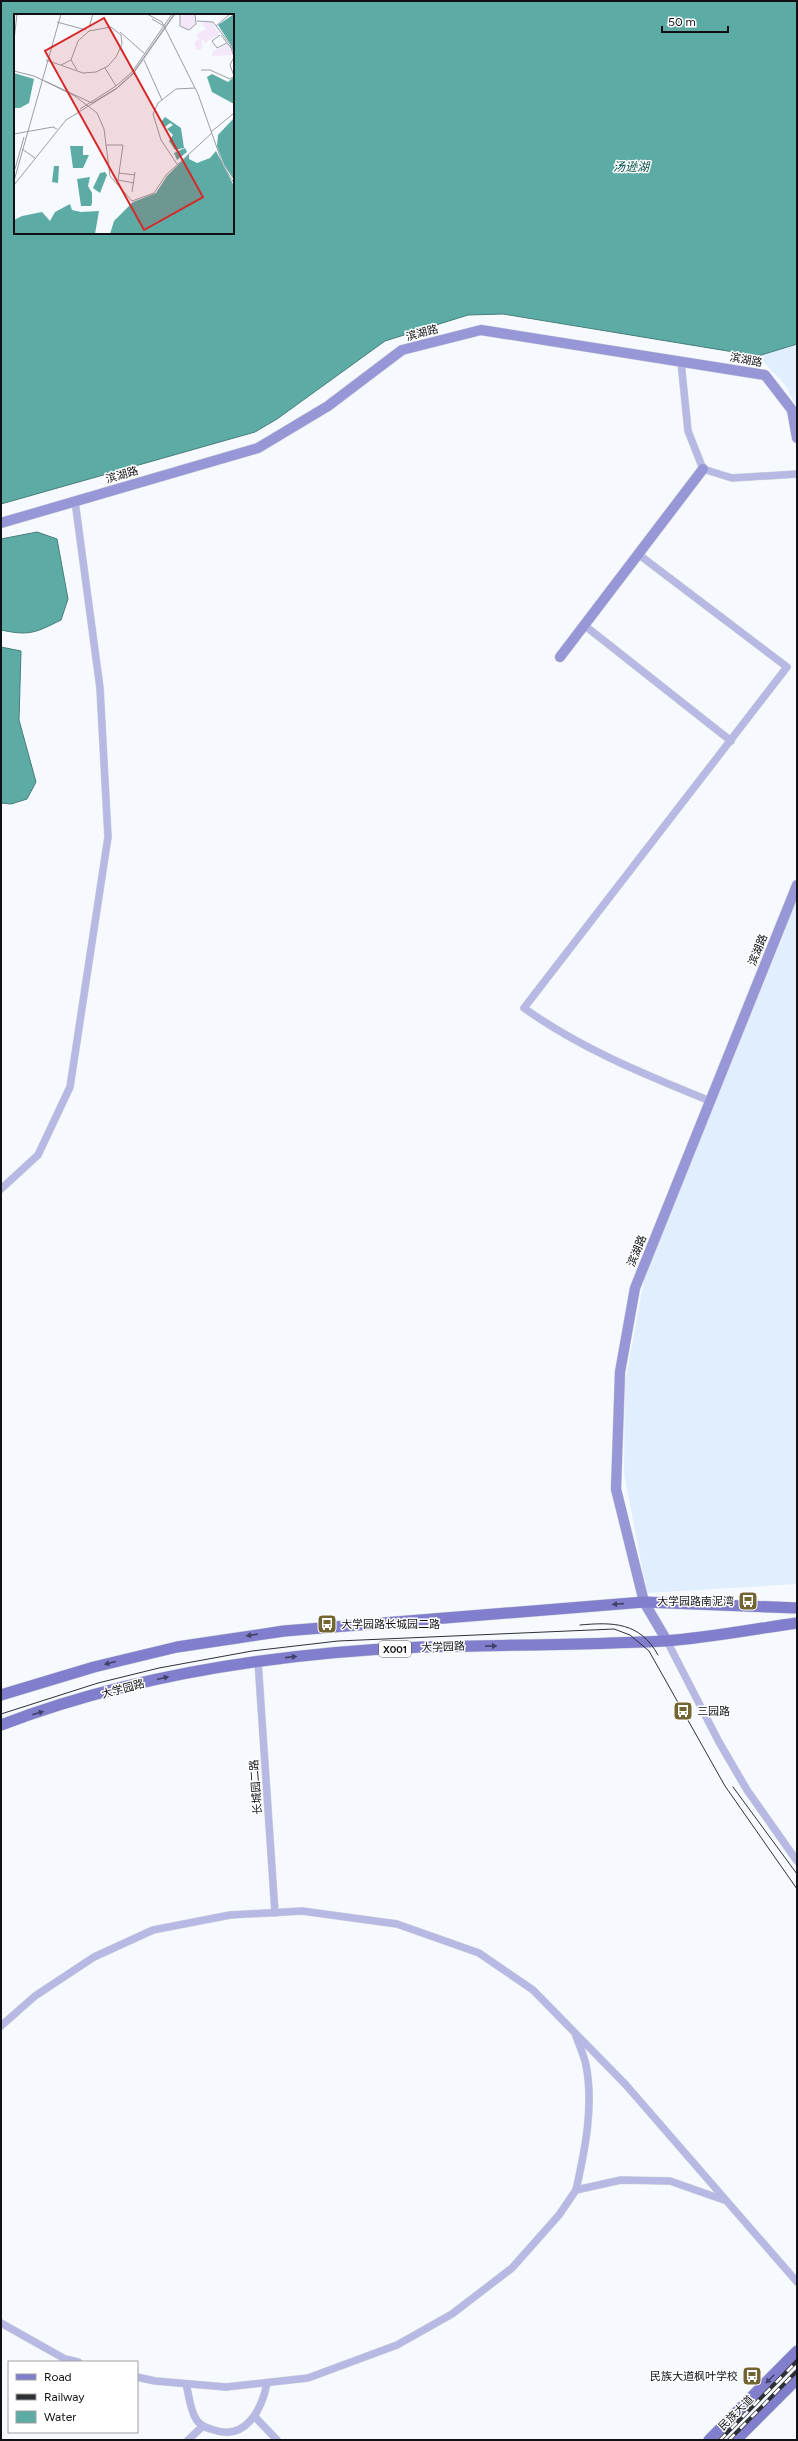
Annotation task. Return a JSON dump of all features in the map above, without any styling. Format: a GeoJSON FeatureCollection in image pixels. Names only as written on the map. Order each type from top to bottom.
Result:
{"type":"FeatureCollection","features":[{"type":"Feature","properties":{"kind":"main road"},"geometry":{"type":"LineString","coordinates":[[1,1695],[94,1667],[177,1647],[284,1630],[644,1602],[797,1608]]}},
{"type":"Feature","properties":{"kind":"main road","name":"大学园路"},"geometry":{"type":"LineString","coordinates":[[1,1725],[116,1690],[176,1675],[258,1661],[420,1648],[667,1641],[797,1624]]}},
{"type":"Feature","properties":{"kind":"main road","name":"民族大道"},"geometry":{"type":"LineString","coordinates":[[709,2440],[797,2351]]}},
{"type":"Feature","properties":{"kind":"main road","name":"民族大道"},"geometry":{"type":"LineString","coordinates":[[736,2440],[797,2379]]}},
{"type":"Feature","properties":{"kind":"street","name":"滨湖路"},"geometry":{"type":"LineString","coordinates":[[1,523],[258,448],[328,406],[402,350],[481,330],[765,375],[792,410],[797,438]]}},
{"type":"Feature","properties":{"kind":"street"},"geometry":{"type":"LineString","coordinates":[[682,362],[688,431],[703,469]]}},
{"type":"Feature","properties":{"kind":"street"},"geometry":{"type":"LineString","coordinates":[[703,469],[732,478],[797,474]]}},
{"type":"Feature","properties":{"kind":"street"},"geometry":{"type":"LineString","coordinates":[[560,657],[703,469]]}},
{"type":"Feature","properties":{"kind":"street"},"geometry":{"type":"LineString","coordinates":[[1,1188],[38,1155],[70,1087],[108,837],[100,688],[75,501]]}},
{"type":"Feature","properties":{"kind":"street"},"geometry":{"type":"LineString","coordinates":[[638,554],[787,667],[524,1008],[554,1029],[632,1069],[710,1101]]}},
{"type":"Feature","properties":{"kind":"street"},"geometry":{"type":"LineString","coordinates":[[584,625],[731,741]]}},
{"type":"Feature","properties":{"kind":"street","name":"滨湖路"},"geometry":{"type":"LineString","coordinates":[[667,1641],[644,1602],[616,1489],[620,1372],[635,1288],[797,885]]}},
{"type":"Feature","properties":{"kind":"street"},"geometry":{"type":"LineString","coordinates":[[667,1641],[699,1706],[731,1763],[797,1861]]}},
{"type":"Feature","properties":{"kind":"street","name":"长城园二路"},"geometry":{"type":"LineString","coordinates":[[258,1661],[275,1913]]}},
{"type":"Feature","properties":{"kind":"street"},"geometry":{"type":"LineString","coordinates":[[1,2026],[35,1996],[94,1957],[153,1930],[230,1915],[302,1911],[397,1924],[479,1953],[533,1990],[626,2085],[797,2282]]}},
{"type":"Feature","properties":{"kind":"street"},"geometry":{"type":"LineString","coordinates":[[138,2376],[155,2381],[226,2387],[308,2378],[397,2345],[452,2314],[512,2268],[559,2214],[576,2190],[584,2155],[589,2111],[586,2065],[575,2033]]}},
{"type":"Feature","properties":{"kind":"street"},"geometry":{"type":"LineString","coordinates":[[576,2190],[621,2180],[670,2181],[726,2201]]}},
{"type":"Feature","properties":{"kind":"street"},"geometry":{"type":"LineString","coordinates":[[1,2323],[65,2359],[74,2361]]}},
{"type":"Feature","properties":{"kind":"street"},"geometry":{"type":"LineString","coordinates":[[186,2384],[196,2419],[203,2426],[221,2433],[236,2431],[248,2425],[260,2407],[267,2383]]}},
{"type":"Feature","properties":{"kind":"street"},"geometry":{"type":"LineString","coordinates":[[254,2417],[277,2440]]}},
{"type":"Feature","properties":{"kind":"street"},"geometry":{"type":"LineString","coordinates":[[188,2440],[203,2426]]}},
{"type":"Feature","properties":{"kind":"shaded area"},"geometry":{"type":"Polygon","coordinates":[[[797,344],[797,407],[785,385],[758,356],[797,344]]]}},
{"type":"Feature","properties":{"kind":"shaded area"},"geometry":{"type":"Polygon","coordinates":[[[797,897],[797,1584],[647,1593],[624,1473],[625,1382],[645,1275],[727,1066],[797,897]]]}},
{"type":"Feature","properties":{"kind":"water","name":"汤逊湖"},"geometry":{"type":"Polygon","coordinates":[[[1,1],[797,1],[797,344],[758,356],[503,314],[468,315],[385,341],[277,419],[255,432],[1,504],[1,1]]]}},
{"type":"Feature","properties":{"kind":"water"},"geometry":{"type":"Polygon","coordinates":[[[37,532],[57,539],[68,599],[61,620],[45,628],[32,632],[19,633],[1,630],[1,539],[37,532]]]}},
{"type":"Feature","properties":{"kind":"water"},"geometry":{"type":"Polygon","coordinates":[[[1,647],[21,651],[19,720],[36,782],[27,799],[11,804],[1,803],[1,647]]]}},
{"type":"Feature","properties":{"kind":"tram line"},"geometry":{"type":"LineString","coordinates":[[580,1625],[614,1624],[625,1626],[643,1636],[651,1644],[658,1655]]}},
{"type":"Feature","properties":{"kind":"tram line"},"geometry":{"type":"LineString","coordinates":[[1,1714],[98,1683],[159,1668],[252,1651],[338,1641],[614,1629],[630,1635],[649,1651],[725,1786],[797,1889]]}},
{"type":"Feature","properties":{"kind":"tram line"},"geometry":{"type":"LineString","coordinates":[[733,1787],[797,1874]]}},
{"type":"Feature","properties":{"kind":"railway"},"geometry":{"type":"LineString","coordinates":[[720,2440],[797,2361]]}},
{"type":"Feature","properties":{"kind":"railway"},"geometry":{"type":"LineString","coordinates":[[729,2440],[797,2371]]}},
{"type":"Feature","properties":{"kind":"place","name":"大学园路南泥湾"},"geometry":{"type":"Point","coordinates":[748,1601]}},
{"type":"Feature","properties":{"kind":"place","name":"大学园路长城园二路"},"geometry":{"type":"Point","coordinates":[327,1624]}},
{"type":"Feature","properties":{"kind":"place","name":"三园路"},"geometry":{"type":"Point","coordinates":[683,1711]}},
{"type":"Feature","properties":{"kind":"place","name":"民族大道枫叶学校"},"geometry":{"type":"Point","coordinates":[752,2376]}}]}
